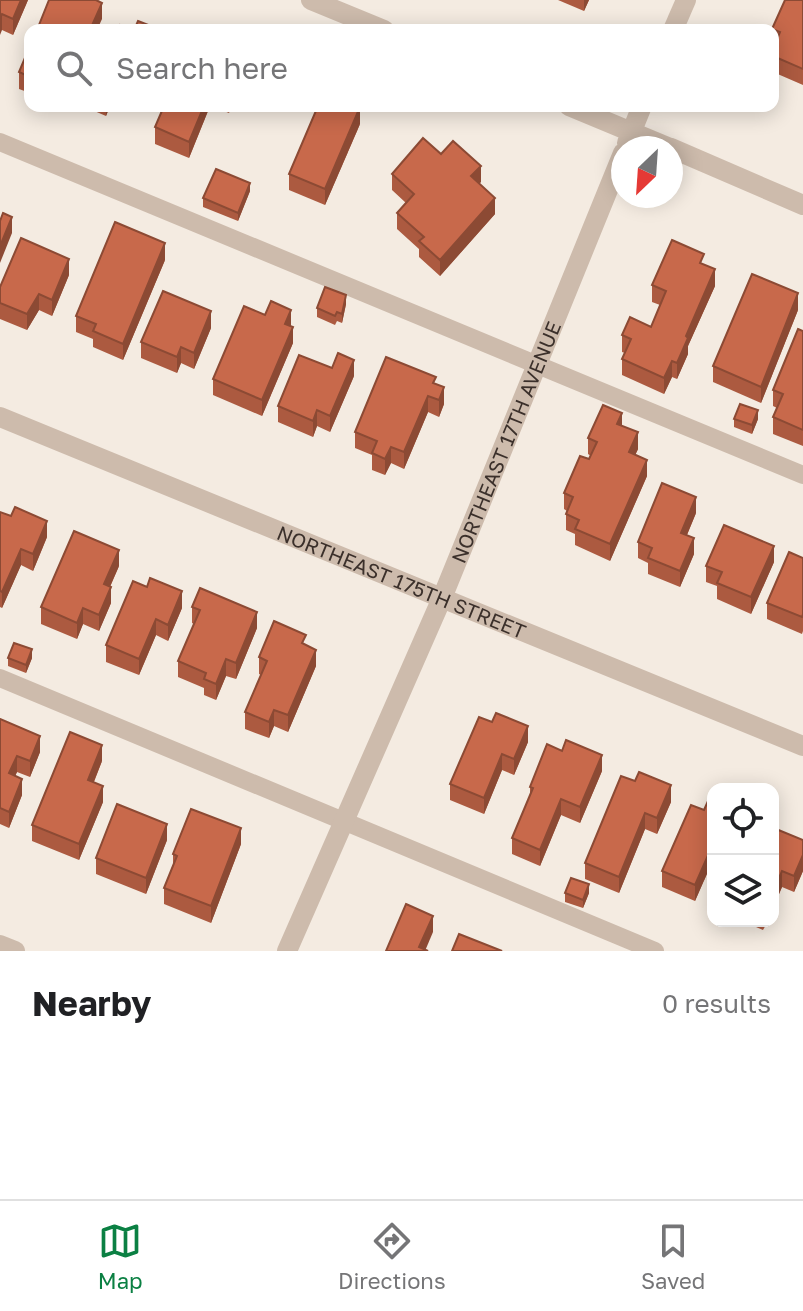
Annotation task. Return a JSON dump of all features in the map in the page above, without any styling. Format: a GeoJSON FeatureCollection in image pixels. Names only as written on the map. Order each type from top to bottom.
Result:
{"type":"FeatureCollection","features":[{"type":"Feature","properties":{"kind":"street"},"geometry":{"type":"LineString","coordinates":[[311,0],[369,24]]}},
{"type":"Feature","properties":{"kind":"street"},"geometry":{"type":"LineString","coordinates":[[676,24],[686,0]]}},
{"type":"Feature","properties":{"kind":"street"},"geometry":{"type":"LineString","coordinates":[[578,112],[614,136]]}},
{"type":"Feature","properties":{"kind":"street","name":"NORTHEAST 17TH AVENUE"},"geometry":{"type":"LineString","coordinates":[[629,136],[639,112]]}},
{"type":"Feature","properties":{"kind":"street"},"geometry":{"type":"LineString","coordinates":[[683,154],[803,205]]}},
{"type":"Feature","properties":{"kind":"street","name":"NORTHEAST 17TH AVENUE"},"geometry":{"type":"LineString","coordinates":[[287,951],[442,598],[611,181]]}},
{"type":"Feature","properties":{"kind":"street","name":"NORTHEAST 175TH STREET"},"geometry":{"type":"LineString","coordinates":[[0,417],[803,746]]}},
{"type":"Feature","properties":{"kind":"street"},"geometry":{"type":"LineString","coordinates":[[0,945],[15,951]]}},
{"type":"Feature","properties":{"kind":"lane"},"geometry":{"type":"LineString","coordinates":[[0,142],[803,475]]}},
{"type":"Feature","properties":{"kind":"lane"},"geometry":{"type":"LineString","coordinates":[[0,678],[655,951]]}},
{"type":"Feature","properties":{"kind":"building"},"geometry":{"type":"Polygon","coordinates":[[[0,0],[21,0],[13,19],[2,14],[0,18],[0,0]]]}},
{"type":"Feature","properties":{"kind":"building"},"geometry":{"type":"Polygon","coordinates":[[[49,0],[96,0],[102,3],[93,24],[39,24],[49,0]]]}},
{"type":"Feature","properties":{"kind":"building"},"geometry":{"type":"Polygon","coordinates":[[[785,0],[803,0],[803,69],[779,59],[779,24],[774,24],[785,0]]]}},
{"type":"Feature","properties":{"kind":"building"},"geometry":{"type":"Polygon","coordinates":[[[161,112],[202,112],[189,142],[155,127],[161,112]]]}},
{"type":"Feature","properties":{"kind":"building"},"geometry":{"type":"Polygon","coordinates":[[[315,112],[358,112],[325,189],[289,174],[315,112]]]}},
{"type":"Feature","properties":{"kind":"building"},"geometry":{"type":"Polygon","coordinates":[[[423,138],[441,154],[453,141],[481,166],[471,176],[495,198],[440,260],[419,241],[424,237],[397,213],[414,194],[392,174],[423,138]]]}},
{"type":"Feature","properties":{"kind":"building"},"geometry":{"type":"Polygon","coordinates":[[[216,169],[250,183],[238,213],[203,198],[216,169]]]}},
{"type":"Feature","properties":{"kind":"building"},"geometry":{"type":"Polygon","coordinates":[[[3,213],[12,217],[0,246],[0,221],[3,213]]]}},
{"type":"Feature","properties":{"kind":"building"},"geometry":{"type":"Polygon","coordinates":[[[115,222],[165,243],[123,344],[93,331],[96,324],[76,316],[115,222]]]}},
{"type":"Feature","properties":{"kind":"building"},"geometry":{"type":"Polygon","coordinates":[[[21,238],[69,259],[52,300],[39,294],[27,314],[0,303],[0,287],[21,238]]]}},
{"type":"Feature","properties":{"kind":"building"},"geometry":{"type":"Polygon","coordinates":[[[672,240],[704,254],[700,263],[715,269],[677,363],[672,361],[664,378],[622,359],[631,339],[622,335],[630,317],[651,327],[666,291],[652,285],[672,240]]]}},
{"type":"Feature","properties":{"kind":"building"},"geometry":{"type":"Polygon","coordinates":[[[752,274],[798,293],[761,387],[713,366],[752,274]]]}},
{"type":"Feature","properties":{"kind":"building"},"geometry":{"type":"Polygon","coordinates":[[[325,287],[346,295],[342,314],[337,312],[335,316],[317,308],[325,287]]]}},
{"type":"Feature","properties":{"kind":"building"},"geometry":{"type":"Polygon","coordinates":[[[163,291],[211,311],[194,353],[181,347],[177,357],[141,342],[163,291]]]}},
{"type":"Feature","properties":{"kind":"building"},"geometry":{"type":"Polygon","coordinates":[[[271,301],[291,310],[285,324],[293,327],[262,400],[213,379],[244,306],[265,315],[271,301]]]}},
{"type":"Feature","properties":{"kind":"building"},"geometry":{"type":"Polygon","coordinates":[[[798,329],[803,331],[803,430],[773,417],[783,394],[773,390],[798,329]]]}},
{"type":"Feature","properties":{"kind":"building"},"geometry":{"type":"Polygon","coordinates":[[[338,353],[354,360],[330,416],[317,410],[313,421],[278,406],[299,355],[332,368],[338,353]]]}},
{"type":"Feature","properties":{"kind":"building"},"geometry":{"type":"Polygon","coordinates":[[[386,357],[436,377],[433,383],[444,387],[439,400],[428,396],[404,452],[391,447],[385,459],[372,453],[377,441],[355,432],[386,357]]]}},
{"type":"Feature","properties":{"kind":"building"},"geometry":{"type":"Polygon","coordinates":[[[740,404],[758,410],[752,425],[734,419],[740,404]]]}},
{"type":"Feature","properties":{"kind":"building"},"geometry":{"type":"Polygon","coordinates":[[[603,405],[622,413],[617,424],[638,432],[629,452],[647,460],[610,544],[575,529],[579,520],[566,514],[573,497],[564,493],[580,456],[589,459],[597,442],[588,438],[603,405]]]}},
{"type":"Feature","properties":{"kind":"building"},"geometry":{"type":"Polygon","coordinates":[[[662,483],[696,497],[681,533],[694,538],[680,571],[648,558],[652,548],[638,542],[662,483]]]}},
{"type":"Feature","properties":{"kind":"building"},"geometry":{"type":"Polygon","coordinates":[[[15,507],[47,521],[33,554],[21,549],[2,592],[0,512],[11,516],[15,507]]]}},
{"type":"Feature","properties":{"kind":"building"},"geometry":{"type":"Polygon","coordinates":[[[724,525],[774,546],[751,597],[717,583],[722,572],[706,566],[724,525]]]}},
{"type":"Feature","properties":{"kind":"building"},"geometry":{"type":"Polygon","coordinates":[[[74,531],[119,550],[104,584],[111,587],[99,615],[83,608],[77,623],[41,607],[74,531]]]}},
{"type":"Feature","properties":{"kind":"building"},"geometry":{"type":"Polygon","coordinates":[[[789,552],[803,558],[802,617],[767,603],[789,552]]]}},
{"type":"Feature","properties":{"kind":"building"},"geometry":{"type":"Polygon","coordinates":[[[150,578],[182,591],[168,625],[156,619],[139,659],[106,645],[133,581],[147,587],[150,578]]]}},
{"type":"Feature","properties":{"kind":"building"},"geometry":{"type":"Polygon","coordinates":[[[200,588],[257,612],[236,663],[226,659],[216,684],[204,679],[206,673],[178,661],[200,610],[192,607],[200,588]]]}},
{"type":"Feature","properties":{"kind":"building"},"geometry":{"type":"Polygon","coordinates":[[[274,621],[306,635],[302,643],[316,650],[288,715],[274,710],[269,722],[245,712],[267,661],[259,657],[274,621]]]}},
{"type":"Feature","properties":{"kind":"building"},"geometry":{"type":"Polygon","coordinates":[[[14,643],[32,649],[26,665],[8,658],[14,643]]]}},
{"type":"Feature","properties":{"kind":"building"},"geometry":{"type":"Polygon","coordinates":[[[496,713],[528,726],[514,759],[502,754],[484,798],[450,784],[479,717],[492,722],[496,713]]]}},
{"type":"Feature","properties":{"kind":"building"},"geometry":{"type":"Polygon","coordinates":[[[0,719],[40,736],[30,761],[17,756],[9,773],[22,779],[9,812],[0,808],[0,719]]]}},
{"type":"Feature","properties":{"kind":"building"},"geometry":{"type":"Polygon","coordinates":[[[70,732],[102,745],[88,780],[103,786],[79,844],[32,825],[70,732]]]}},
{"type":"Feature","properties":{"kind":"building"},"geometry":{"type":"Polygon","coordinates":[[[566,740],[602,755],[580,807],[561,799],[540,850],[512,838],[547,744],[562,751],[566,740]]]}},
{"type":"Feature","properties":{"kind":"building"},"geometry":{"type":"Polygon","coordinates":[[[639,772],[671,785],[657,818],[645,813],[619,877],[585,863],[621,776],[635,781],[639,772]]]}},
{"type":"Feature","properties":{"kind":"building"},"geometry":{"type":"Polygon","coordinates":[[[707,803],[707,858],[695,885],[662,871],[691,805],[704,810],[707,803]]]}},
{"type":"Feature","properties":{"kind":"building"},"geometry":{"type":"Polygon","coordinates":[[[117,804],[167,824],[146,878],[96,858],[117,804]]]}},
{"type":"Feature","properties":{"kind":"building"},"geometry":{"type":"Polygon","coordinates":[[[191,809],[241,828],[211,906],[164,888],[177,856],[173,854],[191,809]]]}},
{"type":"Feature","properties":{"kind":"building"},"geometry":{"type":"Polygon","coordinates":[[[779,830],[803,840],[803,855],[794,876],[782,871],[779,878],[779,830]]]}},
{"type":"Feature","properties":{"kind":"building"},"geometry":{"type":"Polygon","coordinates":[[[571,878],[589,884],[583,900],[565,893],[571,878]]]}},
{"type":"Feature","properties":{"kind":"building"},"geometry":{"type":"Polygon","coordinates":[[[406,904],[433,916],[419,947],[428,951],[386,951],[406,904]]]}},
{"type":"Feature","properties":{"kind":"building"},"geometry":{"type":"Polygon","coordinates":[[[459,934],[502,951],[452,951],[459,934]]]}}]}
